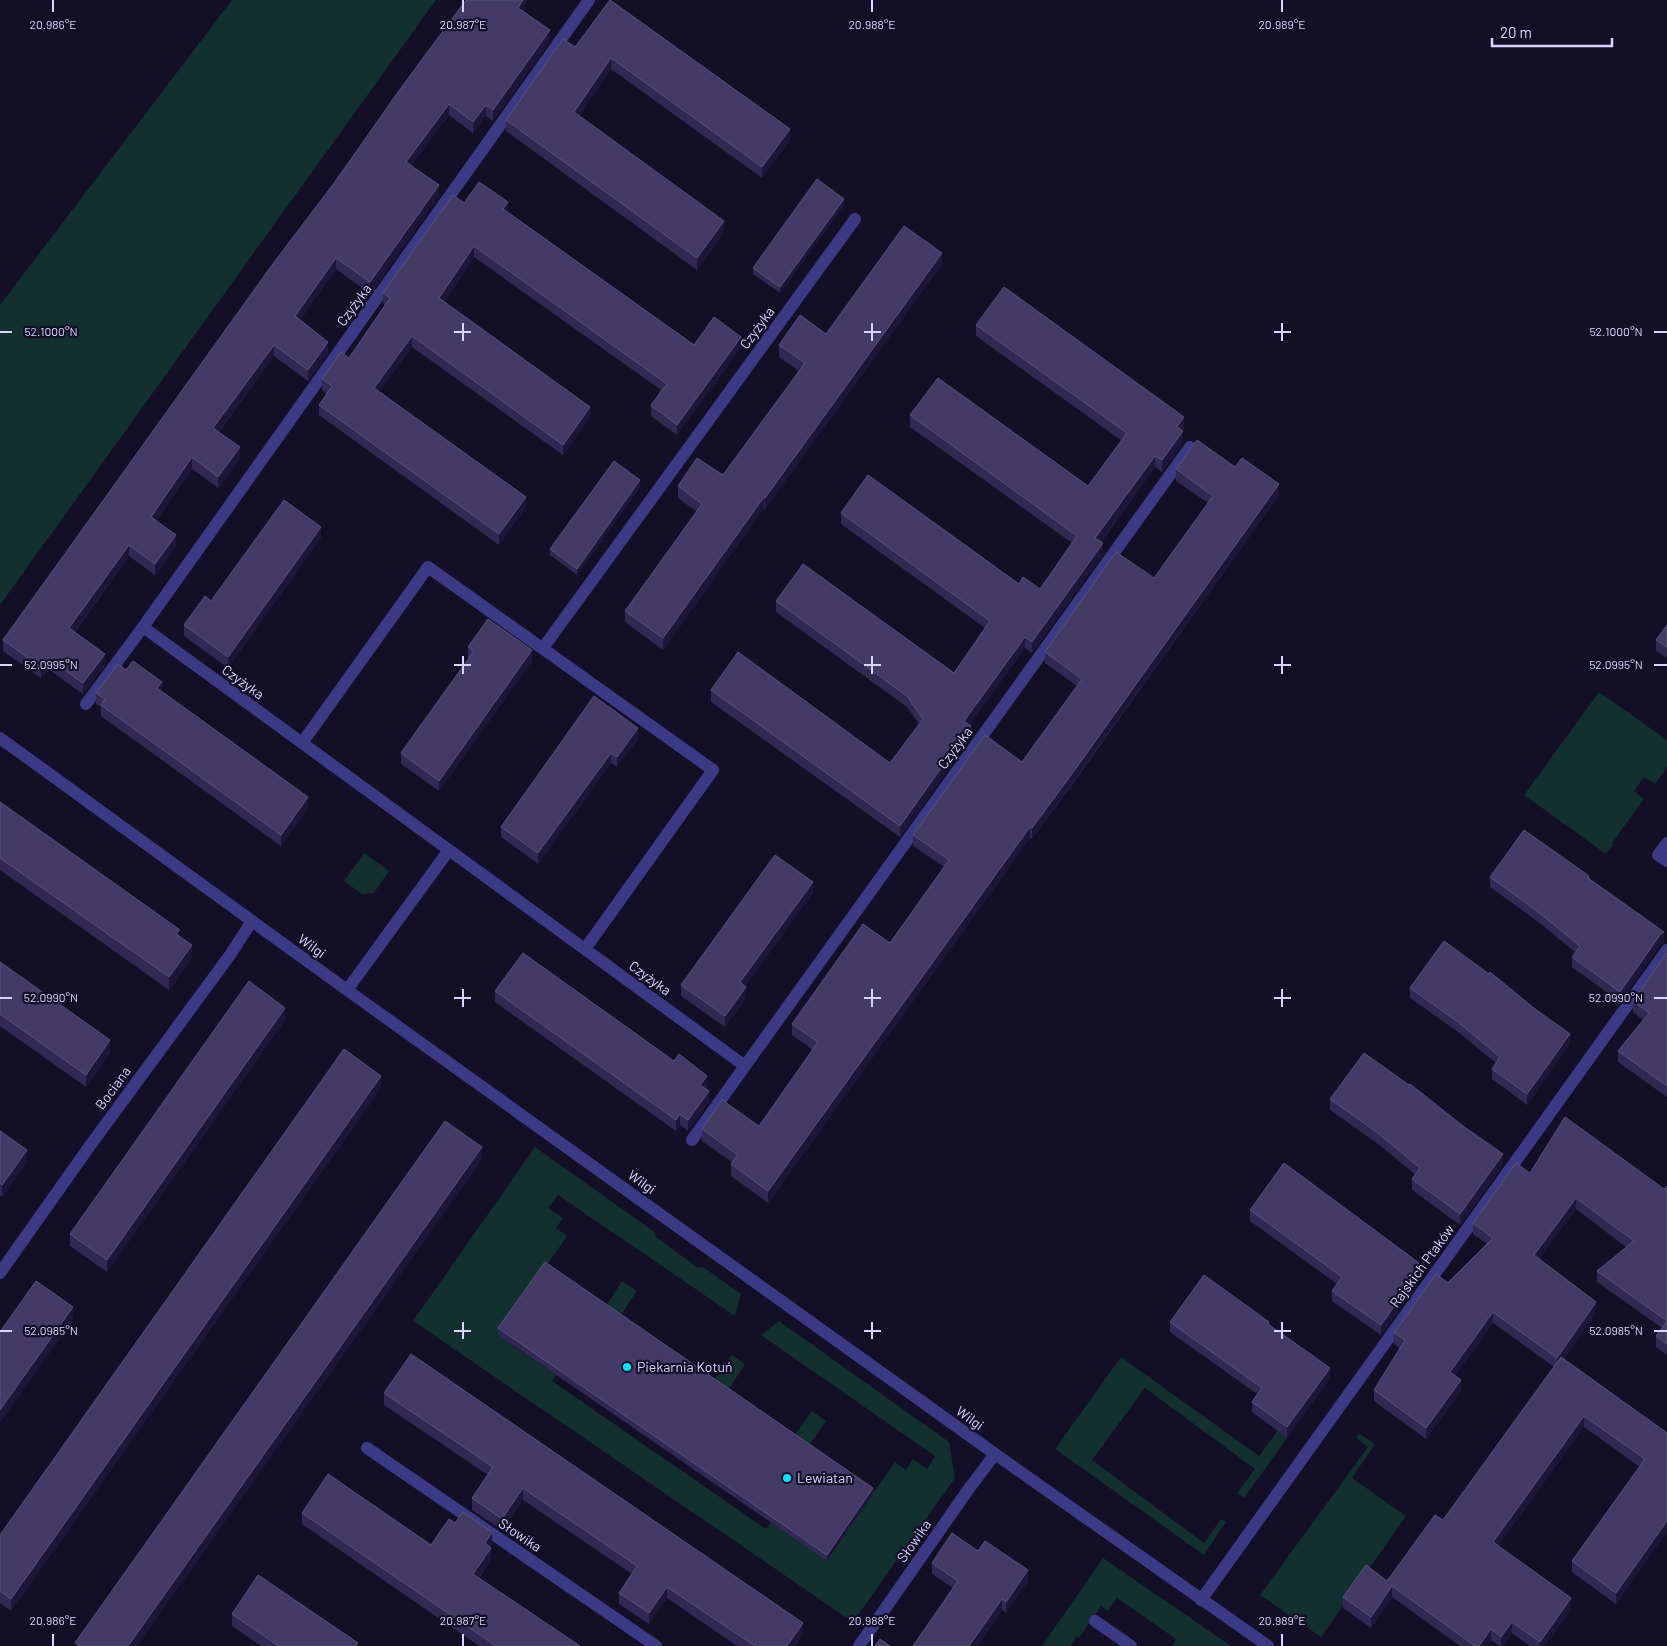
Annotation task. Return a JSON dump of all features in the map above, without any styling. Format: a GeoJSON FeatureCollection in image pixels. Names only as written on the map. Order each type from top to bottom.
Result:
{"type":"FeatureCollection","features":[{"type":"Feature","properties":{"kind":"street","name":"Czyżyka"},"geometry":{"type":"LineString","coordinates":[[86,704],[143,627],[589,0]]}},
{"type":"Feature","properties":{"kind":"street","name":"Czyżyka"},"geometry":{"type":"LineString","coordinates":[[543,648],[855,219]]}},
{"type":"Feature","properties":{"kind":"street","name":"Czyżyka"},"geometry":{"type":"LineString","coordinates":[[692,1140],[1190,447]]}},
{"type":"Feature","properties":{"kind":"street"},"geometry":{"type":"LineString","coordinates":[[302,743],[428,567],[713,770],[585,949]]}},
{"type":"Feature","properties":{"kind":"street","name":"Czyżyka"},"geometry":{"type":"LineString","coordinates":[[143,627],[745,1066]]}},
{"type":"Feature","properties":{"kind":"street","name":"Wilgi"},"geometry":{"type":"LineString","coordinates":[[0,738],[347,990],[995,1454],[1268,1646]]}},
{"type":"Feature","properties":{"kind":"street"},"geometry":{"type":"LineString","coordinates":[[1667,843],[1658,855],[1667,861]]}},
{"type":"Feature","properties":{"kind":"street"},"geometry":{"type":"LineString","coordinates":[[347,990],[449,850]]}},
{"type":"Feature","properties":{"kind":"street","name":"Bociana"},"geometry":{"type":"LineString","coordinates":[[0,1273],[252,921]]}},
{"type":"Feature","properties":{"kind":"street","name":"Rajskich Ptaków"},"geometry":{"type":"LineString","coordinates":[[1201,1600],[1667,950]]}},
{"type":"Feature","properties":{"kind":"street","name":"Słowika"},"geometry":{"type":"LineString","coordinates":[[367,1448],[656,1646]]}},
{"type":"Feature","properties":{"kind":"street","name":"Słowika"},"geometry":{"type":"LineString","coordinates":[[859,1646],[995,1454]]}},
{"type":"Feature","properties":{"kind":"street"},"geometry":{"type":"LineString","coordinates":[[1095,1621],[1131,1646]]}},
{"type":"Feature","properties":{"kind":"green space"},"geometry":{"type":"Polygon","coordinates":[[[232,0],[436,0],[0,605],[0,305],[232,0]]]}},
{"type":"Feature","properties":{"kind":"green space"},"geometry":{"type":"Polygon","coordinates":[[[1599,692],[1667,740],[1667,767],[1655,784],[1644,777],[1634,791],[1644,799],[1606,854],[1524,795],[1599,692]]]}},
{"type":"Feature","properties":{"kind":"green space"},"geometry":{"type":"Polygon","coordinates":[[[364,853],[389,871],[374,893],[362,894],[344,881],[364,853]]]}},
{"type":"Feature","properties":{"kind":"green space"},"geometry":{"type":"Polygon","coordinates":[[[535,1147],[653,1231],[656,1237],[697,1267],[703,1267],[741,1294],[735,1316],[558,1195],[548,1208],[563,1218],[556,1228],[567,1236],[547,1265],[606,1306],[622,1281],[637,1291],[618,1319],[498,1335],[556,1375],[552,1381],[766,1529],[771,1522],[827,1561],[814,1453],[817,1450],[875,1491],[895,1462],[906,1470],[913,1459],[927,1469],[935,1456],[761,1335],[779,1321],[949,1442],[955,1478],[853,1622],[413,1321],[535,1147]]]}},
{"type":"Feature","properties":{"kind":"green space"},"geometry":{"type":"Polygon","coordinates":[[[732,1355],[745,1364],[729,1389],[795,1435],[812,1411],[826,1421],[807,1448],[734,1398],[688,1465],[667,1450],[732,1355]]]}},
{"type":"Feature","properties":{"kind":"green space"},"geometry":{"type":"Polygon","coordinates":[[[1121,1357],[1259,1456],[1278,1430],[1287,1438],[1244,1498],[1237,1493],[1255,1469],[1145,1388],[1092,1460],[1204,1543],[1221,1519],[1226,1522],[1204,1555],[1055,1449],[1121,1357]]]}},
{"type":"Feature","properties":{"kind":"green space"},"geometry":{"type":"Polygon","coordinates":[[[1360,1434],[1375,1444],[1352,1478],[1406,1516],[1321,1637],[1260,1595],[1368,1447],[1356,1438],[1360,1434]]]}},
{"type":"Feature","properties":{"kind":"green space"},"geometry":{"type":"Polygon","coordinates":[[[1103,1558],[1231,1646],[1172,1646],[1176,1639],[1117,1598],[1108,1611],[1101,1606],[1079,1638],[1077,1636],[1070,1646],[1042,1646],[1103,1558]]]}},
{"type":"Feature","properties":{"kind":"building"},"geometry":{"type":"Polygon","coordinates":[[[466,0],[523,0],[518,8],[550,30],[493,110],[486,105],[473,122],[449,104],[406,162],[439,185],[370,282],[336,258],[295,316],[328,342],[308,370],[274,345],[213,428],[240,447],[218,477],[192,457],[151,517],[176,535],[155,564],[129,545],[69,628],[105,654],[83,683],[48,658],[41,667],[3,640],[275,261],[335,182],[466,0]]]}},
{"type":"Feature","properties":{"kind":"building"},"geometry":{"type":"Polygon","coordinates":[[[610,0],[790,129],[762,167],[611,58],[574,112],[724,221],[697,258],[506,120],[563,39],[575,47],[610,0]]]}},
{"type":"Feature","properties":{"kind":"building"},"geometry":{"type":"Polygon","coordinates":[[[817,179],[844,199],[780,287],[753,268],[817,179]]]}},
{"type":"Feature","properties":{"kind":"building"},"geometry":{"type":"Polygon","coordinates":[[[479,182],[508,202],[503,209],[694,345],[714,317],[741,337],[677,425],[651,405],[667,384],[474,246],[439,298],[590,407],[563,445],[412,336],[374,388],[526,497],[499,534],[319,405],[332,386],[322,379],[341,352],[349,358],[390,298],[383,293],[453,195],[464,203],[479,182]]]}},
{"type":"Feature","properties":{"kind":"building"},"geometry":{"type":"Polygon","coordinates":[[[904,226],[942,253],[663,638],[625,611],[702,504],[678,486],[697,458],[723,475],[805,363],[779,345],[800,315],[826,334],[904,226]]]}},
{"type":"Feature","properties":{"kind":"building"},"geometry":{"type":"Polygon","coordinates":[[[1004,287],[1184,417],[1177,427],[1183,431],[1162,460],[1155,456],[1095,538],[1103,543],[1032,642],[1025,637],[964,721],[971,726],[900,826],[711,690],[738,652],[890,763],[923,719],[907,696],[776,601],[803,564],[954,673],[990,621],[841,513],[868,475],[1019,584],[1023,577],[1040,589],[1077,536],[910,415],[938,378],[1088,486],[1127,433],[976,325],[1004,287]]]}},
{"type":"Feature","properties":{"kind":"building"},"geometry":{"type":"Polygon","coordinates":[[[1197,440],[1235,467],[1242,458],[1279,484],[1074,771],[1032,828],[1030,827],[768,1191],[731,1164],[738,1155],[702,1129],[722,1100],[759,1126],[818,1042],[792,1024],[863,924],[890,943],[949,860],[913,835],[985,735],[1022,762],[1082,679],[1045,652],[1116,552],[1154,578],[1213,496],[1176,469],[1197,440]]]}},
{"type":"Feature","properties":{"kind":"building"},"geometry":{"type":"Polygon","coordinates":[[[614,461],[640,480],[577,569],[550,549],[614,461]]]}},
{"type":"Feature","properties":{"kind":"building"},"geometry":{"type":"Polygon","coordinates":[[[284,500],[321,527],[228,657],[184,625],[205,596],[211,601],[284,500]]]}},
{"type":"Feature","properties":{"kind":"building"},"geometry":{"type":"Polygon","coordinates":[[[488,619],[532,650],[439,781],[401,753],[474,651],[468,647],[488,619]]]}},
{"type":"Feature","properties":{"kind":"building"},"geometry":{"type":"Polygon","coordinates":[[[1667,625],[1667,647],[1656,640],[1667,625]]]}},
{"type":"Feature","properties":{"kind":"building"},"geometry":{"type":"Polygon","coordinates":[[[133,661],[162,682],[157,688],[308,797],[281,835],[101,705],[105,699],[96,693],[118,664],[126,670],[133,661]]]}},
{"type":"Feature","properties":{"kind":"building"},"geometry":{"type":"Polygon","coordinates":[[[594,696],[638,728],[617,757],[611,753],[538,853],[501,827],[594,696]]]}},
{"type":"Feature","properties":{"kind":"building"},"geometry":{"type":"Polygon","coordinates":[[[0,802],[180,930],[176,934],[192,945],[169,977],[0,858],[0,802]]]}},
{"type":"Feature","properties":{"kind":"building"},"geometry":{"type":"Polygon","coordinates":[[[1524,830],[1664,932],[1620,992],[1572,957],[1580,946],[1537,911],[1490,877],[1524,830]]]}},
{"type":"Feature","properties":{"kind":"building"},"geometry":{"type":"Polygon","coordinates":[[[775,855],[813,882],[740,982],[746,987],[725,1016],[681,985],[775,855]]]}},
{"type":"Feature","properties":{"kind":"building"},"geometry":{"type":"Polygon","coordinates":[[[1444,941],[1489,974],[1490,972],[1535,1009],[1570,1034],[1527,1094],[1492,1069],[1500,1057],[1458,1022],[1410,988],[1444,941]]]}},
{"type":"Feature","properties":{"kind":"building"},"geometry":{"type":"Polygon","coordinates":[[[523,953],[674,1061],[679,1054],[707,1076],[700,1085],[709,1091],[688,1120],[680,1114],[676,1120],[495,991],[523,953]]]}},
{"type":"Feature","properties":{"kind":"building"},"geometry":{"type":"Polygon","coordinates":[[[1667,953],[1667,1086],[1618,1051],[1649,1013],[1633,1001],[1667,953]]]}},
{"type":"Feature","properties":{"kind":"building"},"geometry":{"type":"Polygon","coordinates":[[[0,962],[110,1040],[86,1075],[0,1014],[0,962]]]}},
{"type":"Feature","properties":{"kind":"building"},"geometry":{"type":"Polygon","coordinates":[[[249,981],[285,1008],[107,1260],[70,1234],[249,981]]]}},
{"type":"Feature","properties":{"kind":"building"},"geometry":{"type":"Polygon","coordinates":[[[344,1049],[381,1076],[11,1599],[0,1591],[0,1535],[344,1049]]]}},
{"type":"Feature","properties":{"kind":"building"},"geometry":{"type":"Polygon","coordinates":[[[1364,1053],[1410,1084],[1463,1126],[1503,1154],[1460,1214],[1412,1179],[1420,1168],[1378,1133],[1330,1099],[1364,1053]]]}},
{"type":"Feature","properties":{"kind":"building"},"geometry":{"type":"Polygon","coordinates":[[[1565,1117],[1664,1189],[1667,1186],[1667,1321],[1597,1271],[1634,1241],[1576,1198],[1534,1255],[1596,1302],[1557,1358],[1493,1312],[1450,1372],[1461,1380],[1426,1428],[1374,1390],[1405,1340],[1394,1333],[1436,1274],[1448,1283],[1493,1238],[1473,1223],[1516,1163],[1530,1173],[1565,1117]]]}},
{"type":"Feature","properties":{"kind":"building"},"geometry":{"type":"Polygon","coordinates":[[[445,1121],[482,1147],[128,1646],[79,1646],[75,1643],[445,1121]]]}},
{"type":"Feature","properties":{"kind":"building"},"geometry":{"type":"Polygon","coordinates":[[[0,1131],[27,1150],[2,1185],[0,1183],[0,1131]]]}},
{"type":"Feature","properties":{"kind":"building"},"geometry":{"type":"Polygon","coordinates":[[[1284,1163],[1423,1266],[1381,1325],[1332,1291],[1342,1277],[1250,1210],[1284,1163]]]}},
{"type":"Feature","properties":{"kind":"building"},"geometry":{"type":"Polygon","coordinates":[[[545,1262],[873,1488],[827,1555],[498,1328],[545,1262]]]}},
{"type":"Feature","properties":{"kind":"building"},"geometry":{"type":"Polygon","coordinates":[[[1204,1275],[1330,1368],[1287,1427],[1252,1402],[1262,1388],[1170,1322],[1204,1275]]]}},
{"type":"Feature","properties":{"kind":"building"},"geometry":{"type":"Polygon","coordinates":[[[36,1281],[73,1307],[0,1410],[0,1332],[36,1281]]]}},
{"type":"Feature","properties":{"kind":"building"},"geometry":{"type":"Polygon","coordinates":[[[1667,1321],[1667,1344],[1656,1336],[1667,1321]]]}},
{"type":"Feature","properties":{"kind":"building"},"geometry":{"type":"Polygon","coordinates":[[[411,1354],[803,1623],[787,1646],[755,1646],[667,1587],[649,1613],[619,1593],[637,1566],[523,1488],[502,1519],[472,1498],[493,1467],[384,1393],[411,1354]]]}},
{"type":"Feature","properties":{"kind":"building"},"geometry":{"type":"Polygon","coordinates":[[[1561,1357],[1667,1433],[1667,1521],[1616,1593],[1572,1561],[1645,1459],[1584,1416],[1493,1542],[1571,1598],[1540,1642],[1512,1622],[1501,1637],[1491,1629],[1479,1646],[1475,1646],[1392,1586],[1371,1617],[1343,1597],[1366,1565],[1387,1581],[1435,1515],[1443,1520],[1561,1357]]]}},
{"type":"Feature","properties":{"kind":"building"},"geometry":{"type":"Polygon","coordinates":[[[328,1474],[431,1545],[449,1519],[455,1523],[463,1512],[492,1532],[485,1543],[491,1548],[473,1574],[580,1646],[496,1646],[302,1513],[328,1474]]]}},
{"type":"Feature","properties":{"kind":"building"},"geometry":{"type":"Polygon","coordinates":[[[952,1533],[978,1551],[985,1541],[1028,1570],[1006,1602],[1002,1599],[969,1646],[913,1646],[958,1581],[932,1563],[952,1533]]]}},
{"type":"Feature","properties":{"kind":"building"},"geometry":{"type":"Polygon","coordinates":[[[258,1575],[358,1643],[356,1646],[279,1646],[232,1614],[258,1575]]]}},
{"type":"Feature","properties":{"kind":"building"},"geometry":{"type":"Polygon","coordinates":[[[880,1639],[890,1646],[875,1646],[880,1639]]]}},
{"type":"Feature","properties":{"kind":"place","name":"Piekarnia Kotuń"},"geometry":{"type":"Point","coordinates":[627,1367]}},
{"type":"Feature","properties":{"kind":"place","name":"Lewiatan"},"geometry":{"type":"Point","coordinates":[787,1478]}}]}
